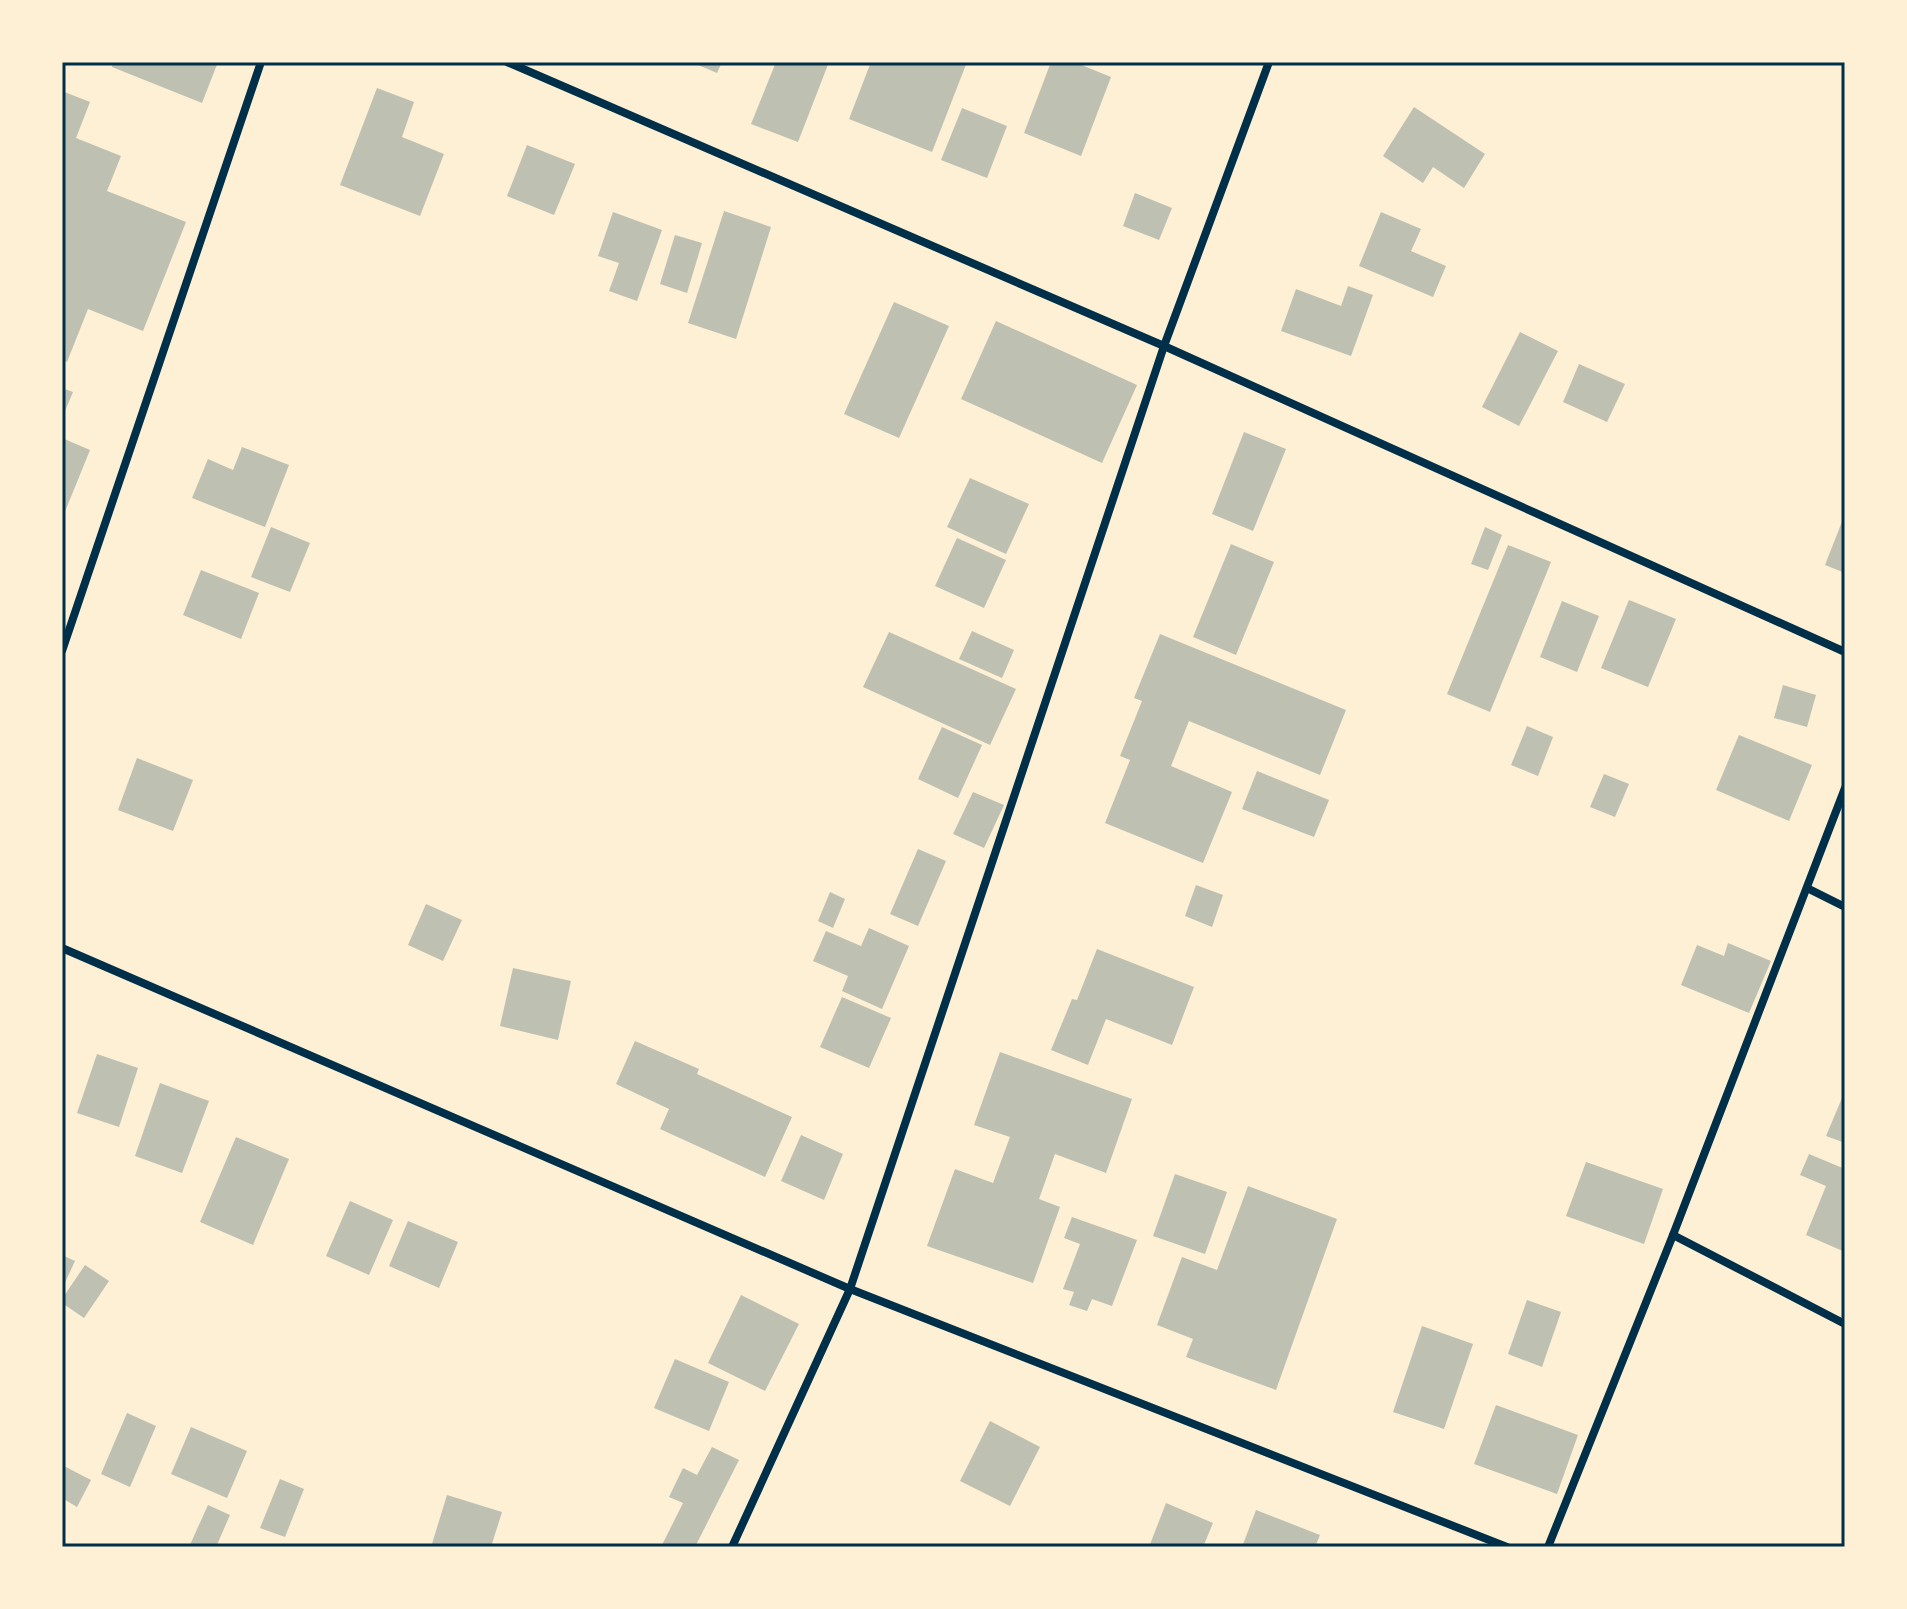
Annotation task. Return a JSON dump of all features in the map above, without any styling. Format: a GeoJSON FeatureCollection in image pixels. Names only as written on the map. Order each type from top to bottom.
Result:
{"type":"FeatureCollection","features":[{"type":"Feature","properties":{"kind":"street"},"geometry":{"type":"LineString","coordinates":[[62,651],[261,62]]}},
{"type":"Feature","properties":{"kind":"street"},"geometry":{"type":"LineString","coordinates":[[507,62],[1164,346],[1845,652]]}},
{"type":"Feature","properties":{"kind":"street"},"geometry":{"type":"LineString","coordinates":[[732,1547],[850,1289],[1164,346],[1269,62]]}},
{"type":"Feature","properties":{"kind":"street"},"geometry":{"type":"LineString","coordinates":[[1548,1547],[1673,1235],[1845,788]]}},
{"type":"Feature","properties":{"kind":"street"},"geometry":{"type":"LineString","coordinates":[[1807,888],[1845,907]]}},
{"type":"Feature","properties":{"kind":"street"},"geometry":{"type":"LineString","coordinates":[[62,948],[850,1289],[1507,1547]]}},
{"type":"Feature","properties":{"kind":"street"},"geometry":{"type":"LineString","coordinates":[[1673,1235],[1845,1324]]}},
{"type":"Feature","properties":{"kind":"building"},"geometry":{"type":"Polygon","coordinates":[[[113,62],[218,62],[202,103],[112,67],[113,62]]]}},
{"type":"Feature","properties":{"kind":"building"},"geometry":{"type":"Polygon","coordinates":[[[691,62],[722,62],[717,73],[691,62]]]}},
{"type":"Feature","properties":{"kind":"building"},"geometry":{"type":"Polygon","coordinates":[[[776,62],[829,62],[798,142],[751,124],[776,62]]]}},
{"type":"Feature","properties":{"kind":"building"},"geometry":{"type":"Polygon","coordinates":[[[871,62],[967,62],[932,152],[849,119],[871,62]]]}},
{"type":"Feature","properties":{"kind":"building"},"geometry":{"type":"Polygon","coordinates":[[[1051,62],[1074,62],[1111,77],[1081,156],[1024,133],[1051,62]]]}},
{"type":"Feature","properties":{"kind":"building"},"geometry":{"type":"Polygon","coordinates":[[[377,88],[414,102],[402,137],[444,154],[420,216],[340,185],[377,88]]]}},
{"type":"Feature","properties":{"kind":"building"},"geometry":{"type":"Polygon","coordinates":[[[62,91],[90,102],[76,138],[121,156],[107,191],[186,222],[143,331],[88,309],[67,362],[62,360],[62,91]]]}},
{"type":"Feature","properties":{"kind":"building"},"geometry":{"type":"Polygon","coordinates":[[[1414,107],[1485,154],[1464,188],[1433,167],[1423,183],[1383,156],[1414,107]]]}},
{"type":"Feature","properties":{"kind":"building"},"geometry":{"type":"Polygon","coordinates":[[[962,108],[1007,126],[987,178],[941,160],[962,108]]]}},
{"type":"Feature","properties":{"kind":"building"},"geometry":{"type":"Polygon","coordinates":[[[527,145],[575,164],[554,215],[507,196],[527,145]]]}},
{"type":"Feature","properties":{"kind":"building"},"geometry":{"type":"Polygon","coordinates":[[[1135,193],[1172,208],[1159,240],[1123,226],[1135,193]]]}},
{"type":"Feature","properties":{"kind":"building"},"geometry":{"type":"Polygon","coordinates":[[[724,211],[771,227],[736,339],[688,323],[724,211]]]}},
{"type":"Feature","properties":{"kind":"building"},"geometry":{"type":"Polygon","coordinates":[[[613,212],[662,230],[637,301],[609,291],[619,263],[598,256],[613,212]]]}},
{"type":"Feature","properties":{"kind":"building"},"geometry":{"type":"Polygon","coordinates":[[[1381,212],[1421,229],[1411,251],[1446,266],[1433,297],[1359,266],[1381,212]]]}},
{"type":"Feature","properties":{"kind":"building"},"geometry":{"type":"Polygon","coordinates":[[[675,235],[702,243],[687,293],[660,284],[675,235]]]}},
{"type":"Feature","properties":{"kind":"building"},"geometry":{"type":"Polygon","coordinates":[[[1348,286],[1373,295],[1351,356],[1281,331],[1296,289],[1341,306],[1348,286]]]}},
{"type":"Feature","properties":{"kind":"building"},"geometry":{"type":"Polygon","coordinates":[[[894,302],[949,326],[899,438],[844,414],[894,302]]]}},
{"type":"Feature","properties":{"kind":"building"},"geometry":{"type":"Polygon","coordinates":[[[996,321],[1137,385],[1102,463],[961,399],[996,321]]]}},
{"type":"Feature","properties":{"kind":"building"},"geometry":{"type":"Polygon","coordinates":[[[1520,332],[1558,351],[1519,426],[1482,407],[1520,332]]]}},
{"type":"Feature","properties":{"kind":"building"},"geometry":{"type":"Polygon","coordinates":[[[1579,364],[1625,384],[1607,422],[1563,402],[1579,364]]]}},
{"type":"Feature","properties":{"kind":"building"},"geometry":{"type":"Polygon","coordinates":[[[62,388],[73,392],[62,418],[62,388]]]}},
{"type":"Feature","properties":{"kind":"building"},"geometry":{"type":"Polygon","coordinates":[[[1244,432],[1286,449],[1253,531],[1212,514],[1244,432]]]}},
{"type":"Feature","properties":{"kind":"building"},"geometry":{"type":"Polygon","coordinates":[[[62,438],[90,450],[62,519],[62,438]]]}},
{"type":"Feature","properties":{"kind":"building"},"geometry":{"type":"Polygon","coordinates":[[[242,447],[289,465],[265,527],[192,498],[208,459],[233,470],[242,447]]]}},
{"type":"Feature","properties":{"kind":"building"},"geometry":{"type":"Polygon","coordinates":[[[970,478],[1029,504],[1006,554],[947,527],[970,478]]]}},
{"type":"Feature","properties":{"kind":"building"},"geometry":{"type":"Polygon","coordinates":[[[1845,514],[1845,573],[1825,565],[1845,514]]]}},
{"type":"Feature","properties":{"kind":"building"},"geometry":{"type":"Polygon","coordinates":[[[271,527],[310,543],[290,592],[251,577],[271,527]]]}},
{"type":"Feature","properties":{"kind":"building"},"geometry":{"type":"Polygon","coordinates":[[[1485,527],[1502,535],[1488,570],[1471,564],[1485,527]]]}},
{"type":"Feature","properties":{"kind":"building"},"geometry":{"type":"Polygon","coordinates":[[[957,538],[1006,560],[984,608],[935,586],[957,538]]]}},
{"type":"Feature","properties":{"kind":"building"},"geometry":{"type":"Polygon","coordinates":[[[1231,544],[1274,562],[1236,655],[1193,637],[1231,544]]]}},
{"type":"Feature","properties":{"kind":"building"},"geometry":{"type":"Polygon","coordinates":[[[1508,545],[1551,562],[1490,712],[1447,694],[1508,545]]]}},
{"type":"Feature","properties":{"kind":"building"},"geometry":{"type":"Polygon","coordinates":[[[201,570],[259,593],[241,639],[183,615],[201,570]]]}},
{"type":"Feature","properties":{"kind":"building"},"geometry":{"type":"Polygon","coordinates":[[[1629,600],[1676,619],[1648,687],[1601,668],[1629,600]]]}},
{"type":"Feature","properties":{"kind":"building"},"geometry":{"type":"Polygon","coordinates":[[[1562,601],[1599,616],[1577,672],[1540,657],[1562,601]]]}},
{"type":"Feature","properties":{"kind":"building"},"geometry":{"type":"Polygon","coordinates":[[[972,631],[1014,650],[1002,678],[959,659],[972,631]]]}},
{"type":"Feature","properties":{"kind":"building"},"geometry":{"type":"Polygon","coordinates":[[[889,632],[1016,689],[990,745],[863,687],[889,632]]]}},
{"type":"Feature","properties":{"kind":"building"},"geometry":{"type":"Polygon","coordinates":[[[1160,634],[1346,710],[1320,775],[1189,721],[1171,766],[1232,792],[1203,863],[1105,823],[1130,760],[1120,756],[1142,701],[1134,698],[1160,634]]]}},
{"type":"Feature","properties":{"kind":"building"},"geometry":{"type":"Polygon","coordinates":[[[1783,685],[1816,695],[1807,727],[1774,718],[1783,685]]]}},
{"type":"Feature","properties":{"kind":"building"},"geometry":{"type":"Polygon","coordinates":[[[1527,726],[1553,737],[1538,776],[1511,765],[1527,726]]]}},
{"type":"Feature","properties":{"kind":"building"},"geometry":{"type":"Polygon","coordinates":[[[942,727],[982,745],[958,798],[918,779],[942,727]]]}},
{"type":"Feature","properties":{"kind":"building"},"geometry":{"type":"Polygon","coordinates":[[[1739,735],[1812,765],[1789,821],[1716,790],[1739,735]]]}},
{"type":"Feature","properties":{"kind":"building"},"geometry":{"type":"Polygon","coordinates":[[[137,758],[193,780],[173,831],[118,810],[137,758]]]}},
{"type":"Feature","properties":{"kind":"building"},"geometry":{"type":"Polygon","coordinates":[[[1257,771],[1329,800],[1314,837],[1242,809],[1257,771]]]}},
{"type":"Feature","properties":{"kind":"building"},"geometry":{"type":"Polygon","coordinates":[[[1604,774],[1629,784],[1615,817],[1590,807],[1604,774]]]}},
{"type":"Feature","properties":{"kind":"building"},"geometry":{"type":"Polygon","coordinates":[[[973,792],[1004,805],[984,848],[953,834],[973,792]]]}},
{"type":"Feature","properties":{"kind":"building"},"geometry":{"type":"Polygon","coordinates":[[[918,849],[946,861],[918,926],[890,914],[918,849]]]}},
{"type":"Feature","properties":{"kind":"building"},"geometry":{"type":"Polygon","coordinates":[[[1196,885],[1223,895],[1212,927],[1185,916],[1196,885]]]}},
{"type":"Feature","properties":{"kind":"building"},"geometry":{"type":"Polygon","coordinates":[[[830,892],[845,899],[833,928],[818,921],[830,892]]]}},
{"type":"Feature","properties":{"kind":"building"},"geometry":{"type":"Polygon","coordinates":[[[426,904],[462,920],[443,961],[408,945],[426,904]]]}},
{"type":"Feature","properties":{"kind":"building"},"geometry":{"type":"Polygon","coordinates":[[[869,928],[909,946],[882,1009],[842,991],[848,976],[813,961],[826,931],[861,946],[869,928]]]}},
{"type":"Feature","properties":{"kind":"building"},"geometry":{"type":"Polygon","coordinates":[[[1728,943],[1771,961],[1749,1013],[1681,985],[1697,945],[1724,956],[1728,943]]]}},
{"type":"Feature","properties":{"kind":"building"},"geometry":{"type":"Polygon","coordinates":[[[1097,949],[1194,987],[1172,1045],[1106,1019],[1088,1065],[1051,1050],[1072,999],[1077,1000],[1097,949]]]}},
{"type":"Feature","properties":{"kind":"building"},"geometry":{"type":"Polygon","coordinates":[[[513,968],[571,981],[558,1040],[500,1026],[513,968]]]}},
{"type":"Feature","properties":{"kind":"building"},"geometry":{"type":"Polygon","coordinates":[[[842,997],[891,1018],[869,1068],[820,1047],[842,997]]]}},
{"type":"Feature","properties":{"kind":"building"},"geometry":{"type":"Polygon","coordinates":[[[635,1041],[699,1069],[697,1074],[792,1117],[765,1177],[660,1129],[669,1109],[616,1084],[635,1041]]]}},
{"type":"Feature","properties":{"kind":"building"},"geometry":{"type":"Polygon","coordinates":[[[1000,1052],[1132,1099],[1106,1173],[1055,1154],[1039,1199],[1060,1207],[1033,1283],[927,1246],[955,1169],[993,1183],[1010,1137],[974,1125],[1000,1052]]]}},
{"type":"Feature","properties":{"kind":"building"},"geometry":{"type":"Polygon","coordinates":[[[97,1054],[138,1068],[119,1127],[77,1113],[97,1054]]]}},
{"type":"Feature","properties":{"kind":"building"},"geometry":{"type":"Polygon","coordinates":[[[160,1083],[209,1101],[182,1173],[135,1156],[160,1083]]]}},
{"type":"Feature","properties":{"kind":"building"},"geometry":{"type":"Polygon","coordinates":[[[1845,1091],[1845,1143],[1826,1136],[1845,1091]]]}},
{"type":"Feature","properties":{"kind":"building"},"geometry":{"type":"Polygon","coordinates":[[[801,1135],[843,1154],[824,1200],[781,1181],[801,1135]]]}},
{"type":"Feature","properties":{"kind":"building"},"geometry":{"type":"Polygon","coordinates":[[[236,1137],[289,1159],[253,1245],[200,1222],[236,1137]]]}},
{"type":"Feature","properties":{"kind":"building"},"geometry":{"type":"Polygon","coordinates":[[[1809,1154],[1845,1169],[1845,1252],[1806,1235],[1826,1186],[1800,1175],[1809,1154]]]}},
{"type":"Feature","properties":{"kind":"building"},"geometry":{"type":"Polygon","coordinates":[[[1586,1162],[1663,1189],[1644,1244],[1566,1216],[1586,1162]]]}},
{"type":"Feature","properties":{"kind":"building"},"geometry":{"type":"Polygon","coordinates":[[[1175,1174],[1227,1192],[1205,1254],[1153,1236],[1175,1174]]]}},
{"type":"Feature","properties":{"kind":"building"},"geometry":{"type":"Polygon","coordinates":[[[1248,1186],[1337,1219],[1276,1390],[1186,1357],[1193,1339],[1157,1325],[1182,1257],[1217,1270],[1248,1186]]]}},
{"type":"Feature","properties":{"kind":"building"},"geometry":{"type":"Polygon","coordinates":[[[350,1201],[393,1220],[369,1275],[326,1256],[350,1201]]]}},
{"type":"Feature","properties":{"kind":"building"},"geometry":{"type":"Polygon","coordinates":[[[1072,1217],[1137,1240],[1112,1306],[1092,1299],[1087,1311],[1069,1305],[1074,1292],[1063,1289],[1080,1244],[1064,1238],[1072,1217]]]}},
{"type":"Feature","properties":{"kind":"building"},"geometry":{"type":"Polygon","coordinates":[[[408,1221],[458,1242],[439,1288],[389,1266],[408,1221]]]}},
{"type":"Feature","properties":{"kind":"building"},"geometry":{"type":"Polygon","coordinates":[[[62,1255],[75,1261],[62,1289],[62,1255]]]}},
{"type":"Feature","properties":{"kind":"building"},"geometry":{"type":"Polygon","coordinates":[[[85,1265],[109,1281],[84,1318],[62,1303],[62,1299],[85,1265]]]}},
{"type":"Feature","properties":{"kind":"building"},"geometry":{"type":"Polygon","coordinates":[[[741,1295],[799,1324],[765,1391],[708,1363],[741,1295]]]}},
{"type":"Feature","properties":{"kind":"building"},"geometry":{"type":"Polygon","coordinates":[[[1527,1300],[1561,1312],[1542,1367],[1508,1354],[1527,1300]]]}},
{"type":"Feature","properties":{"kind":"building"},"geometry":{"type":"Polygon","coordinates":[[[1422,1326],[1473,1344],[1444,1429],[1393,1412],[1422,1326]]]}},
{"type":"Feature","properties":{"kind":"building"},"geometry":{"type":"Polygon","coordinates":[[[675,1359],[729,1382],[709,1431],[654,1408],[675,1359]]]}},
{"type":"Feature","properties":{"kind":"building"},"geometry":{"type":"Polygon","coordinates":[[[1496,1405],[1578,1435],[1557,1494],[1474,1464],[1496,1405]]]}},
{"type":"Feature","properties":{"kind":"building"},"geometry":{"type":"Polygon","coordinates":[[[127,1413],[156,1426],[130,1487],[101,1474],[127,1413]]]}},
{"type":"Feature","properties":{"kind":"building"},"geometry":{"type":"Polygon","coordinates":[[[990,1421],[1040,1447],[1010,1506],[960,1481],[990,1421]]]}},
{"type":"Feature","properties":{"kind":"building"},"geometry":{"type":"Polygon","coordinates":[[[191,1427],[247,1451],[227,1498],[171,1474],[191,1427]]]}},
{"type":"Feature","properties":{"kind":"building"},"geometry":{"type":"Polygon","coordinates":[[[712,1447],[739,1460],[695,1547],[661,1547],[683,1503],[669,1497],[683,1468],[697,1475],[712,1447]]]}},
{"type":"Feature","properties":{"kind":"building"},"geometry":{"type":"Polygon","coordinates":[[[62,1465],[91,1480],[77,1507],[62,1498],[62,1465]]]}},
{"type":"Feature","properties":{"kind":"building"},"geometry":{"type":"Polygon","coordinates":[[[280,1479],[304,1489],[285,1537],[260,1528],[280,1479]]]}},
{"type":"Feature","properties":{"kind":"building"},"geometry":{"type":"Polygon","coordinates":[[[447,1495],[502,1512],[491,1547],[431,1547],[447,1495]]]}},
{"type":"Feature","properties":{"kind":"building"},"geometry":{"type":"Polygon","coordinates":[[[1166,1503],[1213,1523],[1203,1547],[1149,1547],[1166,1503]]]}},
{"type":"Feature","properties":{"kind":"building"},"geometry":{"type":"Polygon","coordinates":[[[208,1505],[230,1515],[216,1547],[189,1547],[208,1505]]]}},
{"type":"Feature","properties":{"kind":"building"},"geometry":{"type":"Polygon","coordinates":[[[1256,1510],[1320,1535],[1315,1547],[1242,1547],[1256,1510]]]}}]}
